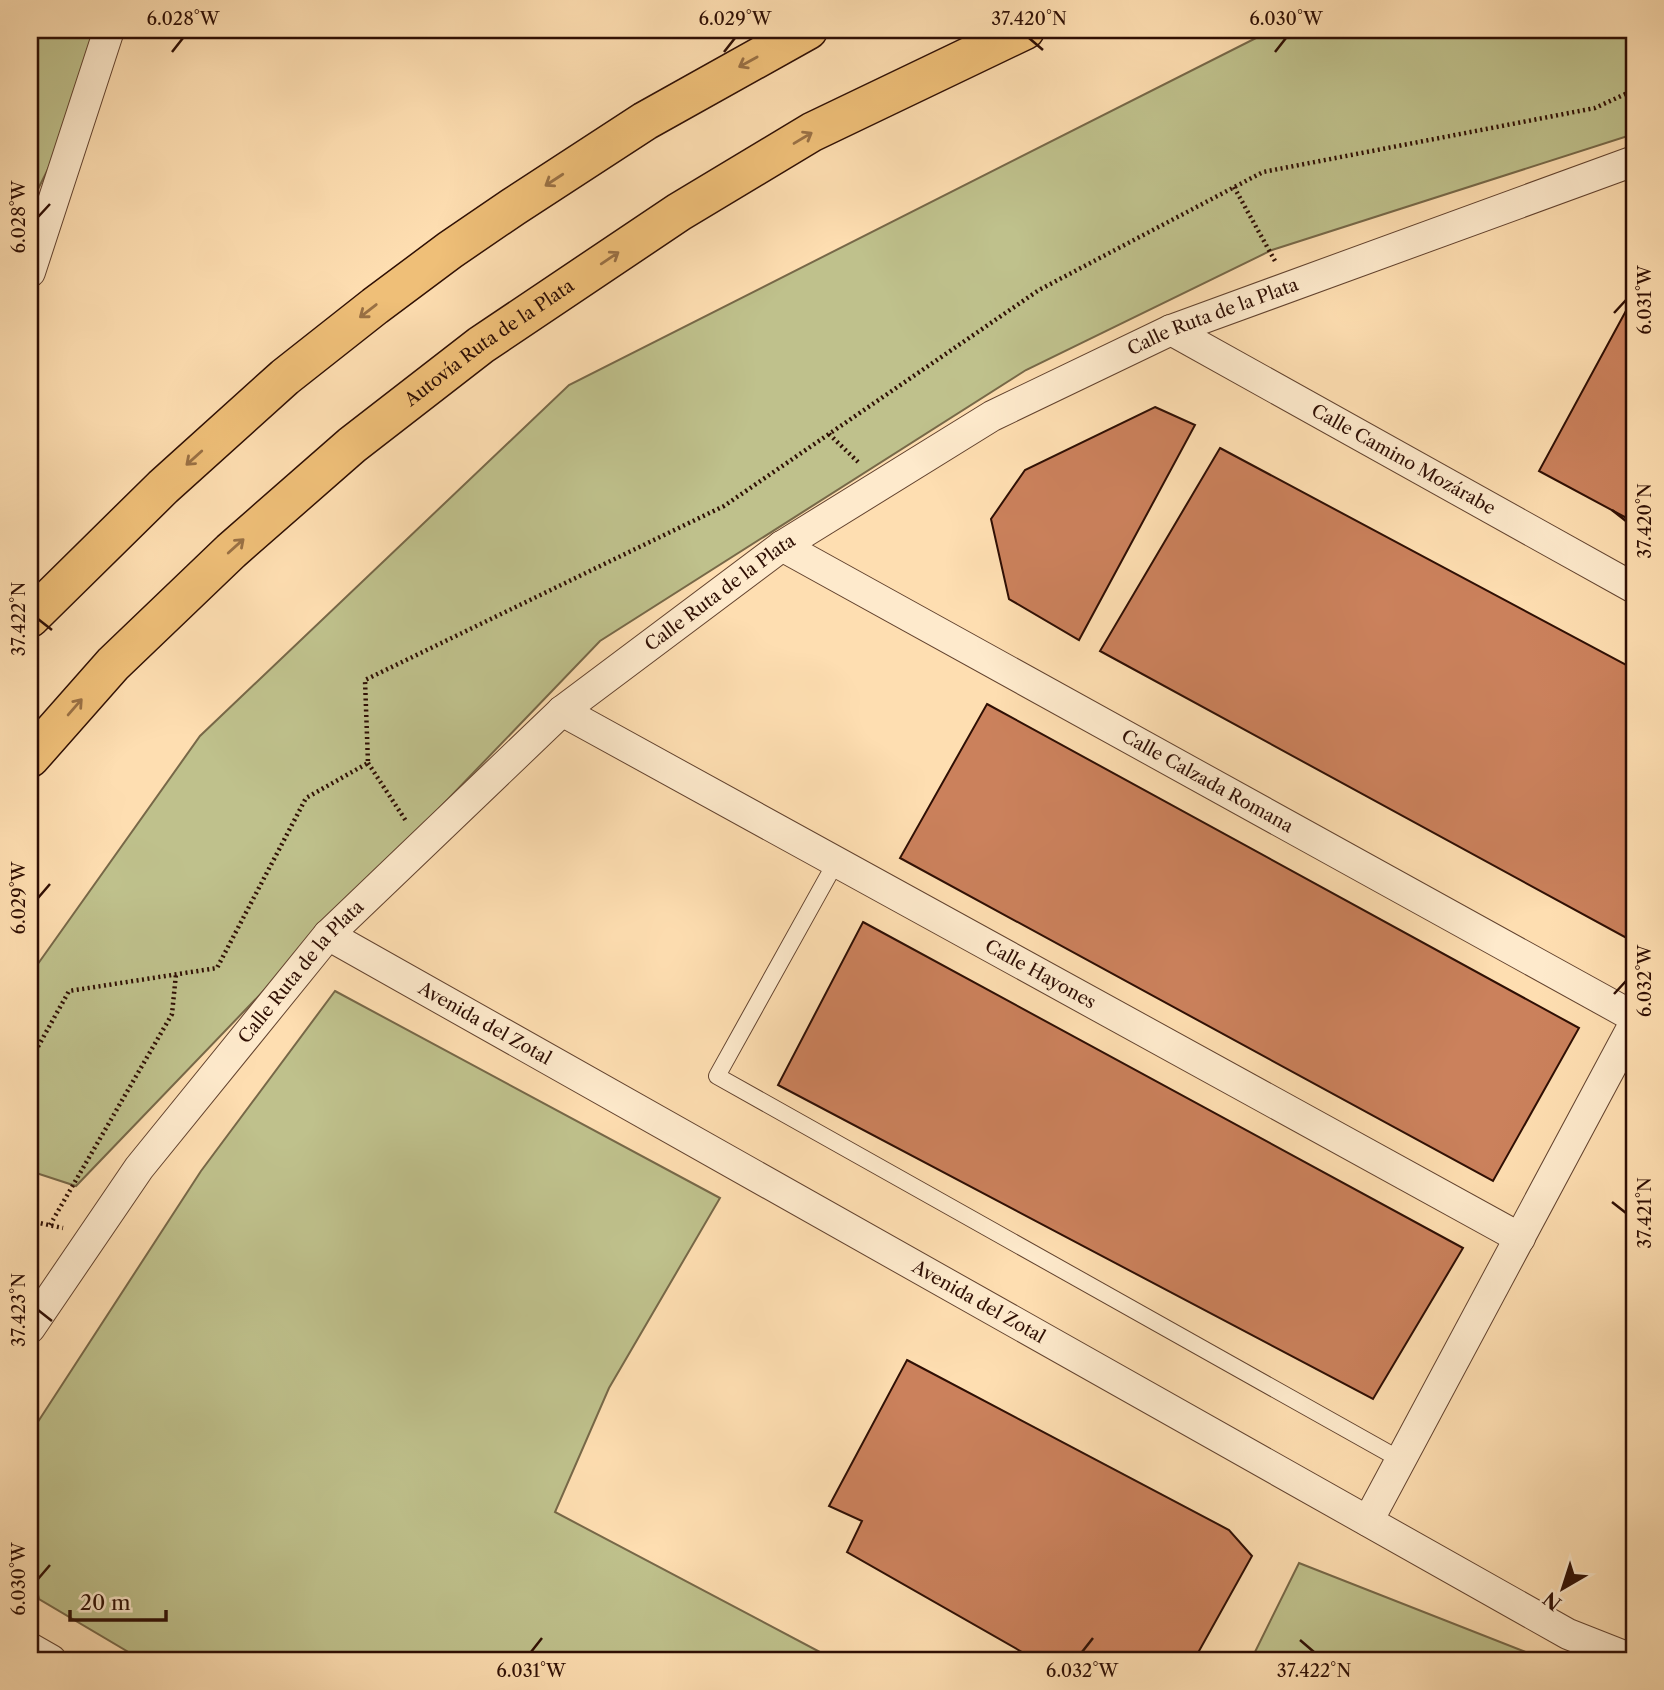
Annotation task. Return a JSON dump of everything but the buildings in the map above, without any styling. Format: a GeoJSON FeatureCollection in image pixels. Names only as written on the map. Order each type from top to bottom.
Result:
{"type":"FeatureCollection","features":[{"type":"Feature","properties":{"kind":"highway"},"geometry":{"type":"LineString","coordinates":[[30,618],[163,487],[285,377],[374,306],[481,228],[645,121],[808,30]]}},
{"type":"Feature","properties":{"kind":"highway","name":"Autovía Ruta de la Plata"},"geometry":{"type":"LineString","coordinates":[[30,758],[113,664],[231,551],[352,445],[481,345],[679,212],[812,132],[1025,30]]}},
{"type":"Feature","properties":{"kind":"street"},"geometry":{"type":"LineString","coordinates":[[30,272],[109,30]]}},
{"type":"Feature","properties":{"kind":"street","name":"Calle Ruta de la Plata"},"geometry":{"type":"LineString","coordinates":[[30,1328],[139,1168],[328,935],[562,711],[782,547],[992,416],[1171,330],[1634,160]]}},
{"type":"Feature","properties":{"kind":"street","name":"Calle Camino Mozárabe"},"geometry":{"type":"LineString","coordinates":[[1171,330],[1634,588]]}},
{"type":"Feature","properties":{"kind":"street","name":"Calle Calzada Romana"},"geometry":{"type":"LineString","coordinates":[[782,547],[1634,1017]]}},
{"type":"Feature","properties":{"kind":"street","name":"Calle Hayones"},"geometry":{"type":"LineString","coordinates":[[562,711],[1520,1238]]}},
{"type":"Feature","properties":{"kind":"street","name":"Avenida del Zotal"},"geometry":{"type":"LineString","coordinates":[[328,935],[1568,1634],[1633,1660]]}},
{"type":"Feature","properties":{"kind":"street"},"geometry":{"type":"LineString","coordinates":[[1368,1521],[1634,1024]]}},
{"type":"Feature","properties":{"kind":"street"},"geometry":{"type":"LineString","coordinates":[[30,1648],[51,1660]]}},
{"type":"Feature","properties":{"kind":"lane"},"geometry":{"type":"LineString","coordinates":[[836,862],[717,1076],[1401,1460]]}},
{"type":"Feature","properties":{"kind":"path"},"geometry":{"type":"LineString","coordinates":[[422,845],[368,763],[365,680],[724,506],[1039,290],[1262,172],[1595,108],[1634,90]]}},
{"type":"Feature","properties":{"kind":"path"},"geometry":{"type":"LineString","coordinates":[[1234,187],[1289,286]]}},
{"type":"Feature","properties":{"kind":"path"},"geometry":{"type":"LineString","coordinates":[[829,434],[881,485]]}},
{"type":"Feature","properties":{"kind":"path"},"geometry":{"type":"LineString","coordinates":[[30,1061],[69,991],[217,968],[306,797],[368,763]]}},
{"type":"Feature","properties":{"kind":"path"},"geometry":{"type":"LineString","coordinates":[[50,1225],[172,1014],[176,974]]}},
{"type":"Feature","properties":{"kind":"green space"},"geometry":{"type":"Polygon","coordinates":[[[30,30],[118,30],[30,205],[30,30]]]}},
{"type":"Feature","properties":{"kind":"green space"},"geometry":{"type":"Polygon","coordinates":[[[1279,30],[1634,30],[1634,134],[1272,250],[1026,370],[600,641],[76,1186],[30,1171],[30,975],[200,736],[569,385],[1258,37],[1279,30]]]}},
{"type":"Feature","properties":{"kind":"green space"},"geometry":{"type":"Polygon","coordinates":[[[335,991],[720,1198],[609,1388],[555,1512],[835,1660],[142,1660],[39,1599],[30,1561],[30,1434],[201,1171],[335,991]]]}},
{"type":"Feature","properties":{"kind":"green space"},"geometry":{"type":"Polygon","coordinates":[[[1299,1563],[1546,1660],[1251,1660],[1299,1563]]]}}]}
